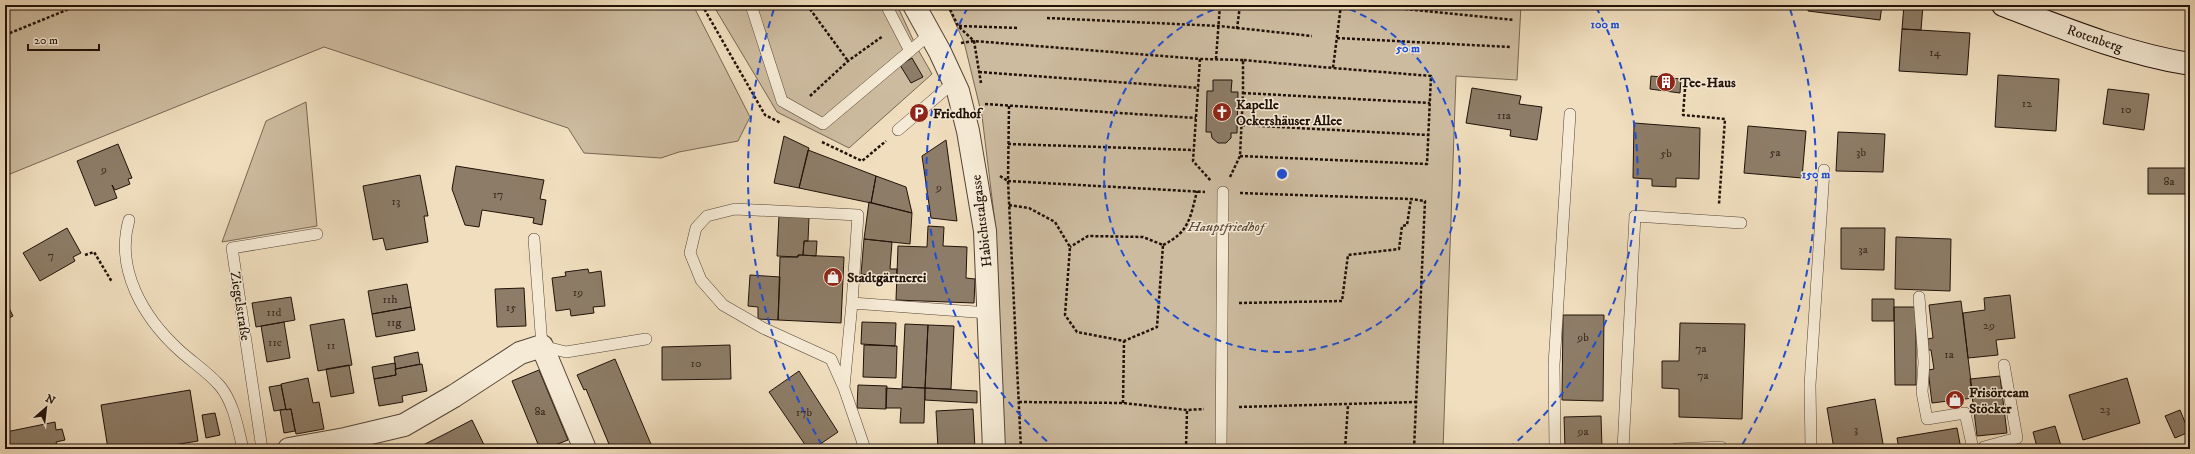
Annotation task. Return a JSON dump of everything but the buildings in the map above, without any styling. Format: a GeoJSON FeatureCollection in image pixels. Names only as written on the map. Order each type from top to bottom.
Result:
{"type":"FeatureCollection","features":[{"type":"Feature","properties":{"kind":"street","name":"Habichtstalgasse"},"geometry":{"type":"LineString","coordinates":[[914,5],[954,82],[968,131],[985,231],[994,449]]}},
{"type":"Feature","properties":{"kind":"street","name":"Rotenberg"},"geometry":{"type":"LineString","coordinates":[[2003,5],[2122,48],[2169,61],[2190,64]]}},
{"type":"Feature","properties":{"kind":"street"},"geometry":{"type":"LineString","coordinates":[[289,449],[345,439],[404,424],[454,396],[520,353],[542,346],[585,449]]}},
{"type":"Feature","properties":{"kind":"lane"},"geometry":{"type":"LineString","coordinates":[[752,5],[782,101],[823,124],[930,34]]}},
{"type":"Feature","properties":{"kind":"lane"},"geometry":{"type":"LineString","coordinates":[[886,5],[910,51]]}},
{"type":"Feature","properties":{"kind":"lane"},"geometry":{"type":"LineString","coordinates":[[898,130],[954,82]]}},
{"type":"Feature","properties":{"kind":"lane"},"geometry":{"type":"LineString","coordinates":[[1555,449],[1554,365],[1570,114]]}},
{"type":"Feature","properties":{"kind":"lane"},"geometry":{"type":"LineString","coordinates":[[1811,449],[1810,385],[1824,170]]}},
{"type":"Feature","properties":{"kind":"lane"},"geometry":{"type":"LineString","coordinates":[[1221,449],[1223,192]]}},
{"type":"Feature","properties":{"kind":"lane"},"geometry":{"type":"LineString","coordinates":[[844,388],[858,214],[735,208],[708,216],[696,228],[690,253],[701,280],[723,304],[763,328],[831,359],[844,388],[865,449]]}},
{"type":"Feature","properties":{"kind":"lane"},"geometry":{"type":"LineString","coordinates":[[1623,449],[1634,216],[1741,223]]}},
{"type":"Feature","properties":{"kind":"lane"},"geometry":{"type":"LineString","coordinates":[[129,220],[125,236],[125,261],[134,288],[154,325],[178,350],[221,387],[233,410],[243,449]]}},
{"type":"Feature","properties":{"kind":"lane","name":"Ziegelstraße"},"geometry":{"type":"LineString","coordinates":[[262,449],[232,248],[316,234]]}},
{"type":"Feature","properties":{"kind":"lane"},"geometry":{"type":"LineString","coordinates":[[534,239],[542,346],[566,352],[646,339]]}},
{"type":"Feature","properties":{"kind":"lane"},"geometry":{"type":"LineString","coordinates":[[1919,297],[1924,362],[1922,392],[1927,419],[1965,414],[1973,449]]}},
{"type":"Feature","properties":{"kind":"lane"},"geometry":{"type":"LineString","coordinates":[[852,303],[989,313]]}},
{"type":"Feature","properties":{"kind":"lane"},"geometry":{"type":"LineString","coordinates":[[1984,449],[1984,447],[2017,438],[2004,365]]}},
{"type":"Feature","properties":{"kind":"lane"},"geometry":{"type":"LineString","coordinates":[[1676,449],[1721,447],[1721,449]]}},
{"type":"Feature","properties":{"kind":"path"},"geometry":{"type":"LineString","coordinates":[[5,35],[79,5]]}},
{"type":"Feature","properties":{"kind":"path"},"geometry":{"type":"LineString","coordinates":[[807,5],[848,61]]}},
{"type":"Feature","properties":{"kind":"path"},"geometry":{"type":"LineString","coordinates":[[1216,59],[1220,5]]}},
{"type":"Feature","properties":{"kind":"path"},"geometry":{"type":"LineString","coordinates":[[1237,29],[1240,5]]}},
{"type":"Feature","properties":{"kind":"path"},"geometry":{"type":"LineString","coordinates":[[1300,5],[1310,5]]}},
{"type":"Feature","properties":{"kind":"path"},"geometry":{"type":"LineString","coordinates":[[1333,68],[1341,5]]}},
{"type":"Feature","properties":{"kind":"path"},"geometry":{"type":"LineString","coordinates":[[1391,5],[1395,8],[1514,20]]}},
{"type":"Feature","properties":{"kind":"path"},"geometry":{"type":"LineString","coordinates":[[1047,18],[1219,26],[1312,36]]}},
{"type":"Feature","properties":{"kind":"path"},"geometry":{"type":"LineString","coordinates":[[795,109],[848,61],[896,26]]}},
{"type":"Feature","properties":{"kind":"path"},"geometry":{"type":"LineString","coordinates":[[958,26],[1019,28]]}},
{"type":"Feature","properties":{"kind":"path"},"geometry":{"type":"LineString","coordinates":[[1337,38],[1510,47]]}},
{"type":"Feature","properties":{"kind":"path"},"geometry":{"type":"LineString","coordinates":[[974,41],[1200,59],[1243,60],[1431,76],[1427,164],[1240,156]]}},
{"type":"Feature","properties":{"kind":"path"},"geometry":{"type":"LineString","coordinates":[[1200,59],[1193,161],[1223,192]]}},
{"type":"Feature","properties":{"kind":"path"},"geometry":{"type":"LineString","coordinates":[[1223,192],[1240,156],[1243,60]]}},
{"type":"Feature","properties":{"kind":"path"},"geometry":{"type":"LineString","coordinates":[[979,72],[1198,88]]}},
{"type":"Feature","properties":{"kind":"path"},"geometry":{"type":"LineString","coordinates":[[1685,89],[1683,115],[1725,119],[1717,222]]}},
{"type":"Feature","properties":{"kind":"path"},"geometry":{"type":"LineString","coordinates":[[1243,93],[1430,103]]}},
{"type":"Feature","properties":{"kind":"path"},"geometry":{"type":"LineString","coordinates":[[985,104],[1196,118]]}},
{"type":"Feature","properties":{"kind":"path"},"geometry":{"type":"LineString","coordinates":[[1008,106],[1008,181],[1197,191],[1411,199],[1425,201],[1414,449]]}},
{"type":"Feature","properties":{"kind":"path"},"geometry":{"type":"LineString","coordinates":[[1242,125],[1428,134]]}},
{"type":"Feature","properties":{"kind":"path"},"geometry":{"type":"LineString","coordinates":[[1008,144],[1194,150]]}},
{"type":"Feature","properties":{"kind":"path"},"geometry":{"type":"LineString","coordinates":[[1070,247],[1088,236],[1143,237],[1162,245],[1177,238],[1189,221],[1197,191]]}},
{"type":"Feature","properties":{"kind":"path"},"geometry":{"type":"LineString","coordinates":[[1234,303],[1342,301],[1348,255],[1399,249],[1402,226],[1407,225],[1411,199]]}},
{"type":"Feature","properties":{"kind":"path"},"geometry":{"type":"LineString","coordinates":[[1009,205],[1030,208],[1055,222],[1070,247],[1065,315],[1077,332],[1124,341],[1157,327],[1162,245]]}},
{"type":"Feature","properties":{"kind":"path"},"geometry":{"type":"LineString","coordinates":[[1123,403],[1124,341]]}},
{"type":"Feature","properties":{"kind":"path"},"geometry":{"type":"LineString","coordinates":[[1345,449],[1348,404]]}},
{"type":"Feature","properties":{"kind":"path"},"geometry":{"type":"LineString","coordinates":[[1186,449],[1187,410]]}},
{"type":"Feature","properties":{"kind":"path"},"geometry":{"type":"LineString","coordinates":[[62,445],[63,449]]}},
{"type":"Feature","properties":{"kind":"green space"},"geometry":{"type":"Polygon","coordinates":[[[5,5],[693,5],[750,117],[738,141],[679,152],[661,158],[584,153],[568,128],[324,47],[5,176],[5,5]]]}},
{"type":"Feature","properties":{"kind":"green space"},"geometry":{"type":"Polygon","coordinates":[[[713,5],[897,5],[916,46],[932,74],[849,148],[777,112],[713,5]]]}},
{"type":"Feature","properties":{"kind":"green space","name":"Hauptfriedhof"},"geometry":{"type":"Polygon","coordinates":[[[947,5],[1521,5],[1517,80],[1456,76],[1443,449],[1004,449],[996,231],[982,116],[964,42],[947,5]]]}},
{"type":"Feature","properties":{"kind":"green space"},"geometry":{"type":"Polygon","coordinates":[[[306,102],[317,226],[222,242],[266,121],[306,102]]]}},
{"type":"Feature","properties":{"kind":"place","name":"Tee-Haus"},"geometry":{"type":"Point","coordinates":[1666,82]}},
{"type":"Feature","properties":{"kind":"place","name":"Kapelle Ockershäuser Allee"},"geometry":{"type":"Point","coordinates":[1222,112]}},
{"type":"Feature","properties":{"kind":"place","name":"Friedhof"},"geometry":{"type":"Point","coordinates":[919,113]}},
{"type":"Feature","properties":{"kind":"place","name":"Stadtgärtnerei"},"geometry":{"type":"Point","coordinates":[833,277]}},
{"type":"Feature","properties":{"kind":"place","name":"Frisörteam Stöcker"},"geometry":{"type":"Point","coordinates":[1955,400]}}]}
